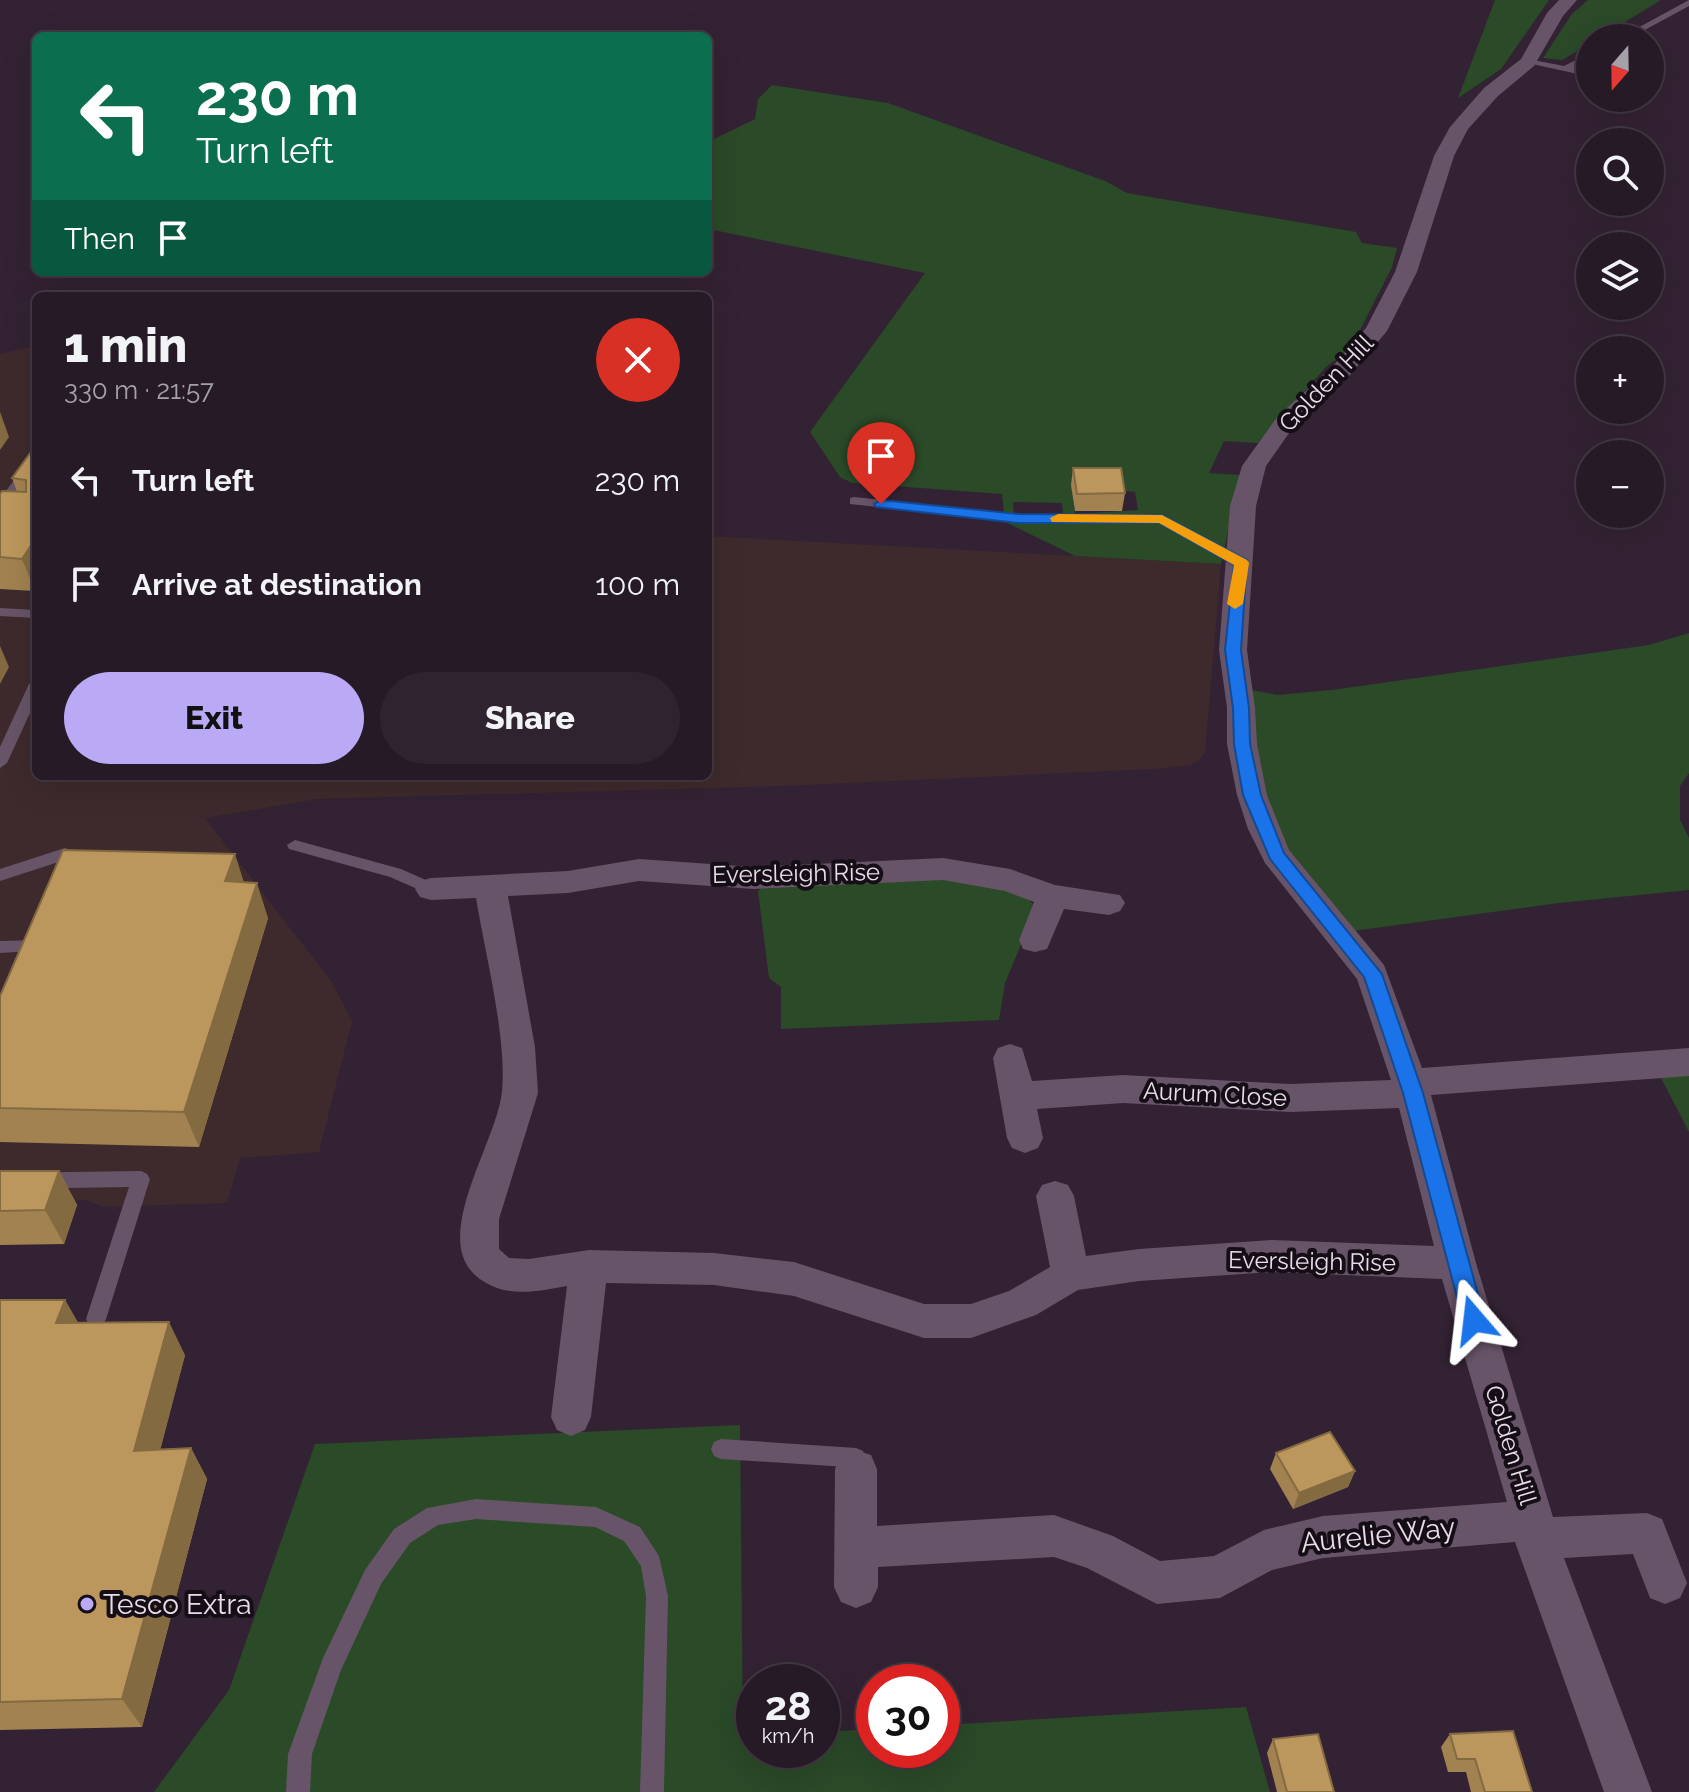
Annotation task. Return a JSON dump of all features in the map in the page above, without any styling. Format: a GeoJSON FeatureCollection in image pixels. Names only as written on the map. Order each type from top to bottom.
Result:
{"type":"FeatureCollection","features":[{"type":"Feature","properties":{"kind":"street","name":"Golden Hill"},"geometry":{"type":"LineString","coordinates":[[1569,0],[1556,13],[1528,62],[1491,92],[1460,127],[1444,156],[1406,272],[1376,331],[1341,371],[1286,421],[1254,466],[1243,506],[1233,650],[1241,708],[1242,744],[1252,795],[1276,855],[1372,974],[1411,1088],[1457,1263],[1534,1530],[1628,1792]]}},
{"type":"Feature","properties":{"kind":"street","name":"Eversleigh Rise"},"geometry":{"type":"LineString","coordinates":[[431,889],[568,882],[639,870],[754,878],[943,869],[1010,880],[1051,896],[1109,903]]}},
{"type":"Feature","properties":{"kind":"street","name":"Eversleigh Rise"},"geometry":{"type":"LineString","coordinates":[[490,887],[518,1047],[520,1093],[480,1219],[480,1256],[500,1274],[529,1276],[589,1266],[714,1269],[794,1279],[924,1321],[971,1321],[1022,1303],[1071,1275],[1139,1265],[1272,1256],[1457,1263]]}},
{"type":"Feature","properties":{"kind":"street"},"geometry":{"type":"LineString","coordinates":[[1035,940],[1046,918],[1051,896]]}},
{"type":"Feature","properties":{"kind":"street"},"geometry":{"type":"LineString","coordinates":[[1010,1058],[1025,1138]]}},
{"type":"Feature","properties":{"kind":"street","name":"Aurum Close"},"geometry":{"type":"LineString","coordinates":[[1017,1096],[1123,1089],[1291,1098],[1689,1062]]}},
{"type":"Feature","properties":{"kind":"street"},"geometry":{"type":"LineString","coordinates":[[1055,1196],[1071,1275]]}},
{"type":"Feature","properties":{"kind":"street"},"geometry":{"type":"LineString","coordinates":[[571,1417],[589,1266]]}},
{"type":"Feature","properties":{"kind":"street","name":"Aurelie Way"},"geometry":{"type":"LineString","coordinates":[[856,1469],[857,1568],[1054,1536],[1098,1551],[1157,1583],[1220,1577],[1264,1551],[1323,1537],[1534,1530],[1647,1533],[1665,1583]]}},
{"type":"Feature","properties":{"kind":"lane"},"geometry":{"type":"LineString","coordinates":[[1649,24],[1689,3]]}},
{"type":"Feature","properties":{"kind":"lane"},"geometry":{"type":"LineString","coordinates":[[1528,62],[1572,70],[1576,67]]}},
{"type":"Feature","properties":{"kind":"lane"},"geometry":{"type":"LineString","coordinates":[[4,513],[32,466]]}},
{"type":"Feature","properties":{"kind":"lane"},"geometry":{"type":"LineString","coordinates":[[854,501],[1018,518],[1162,519],[1241,563]]}},
{"type":"Feature","properties":{"kind":"lane"},"geometry":{"type":"LineString","coordinates":[[0,612],[32,614]]}},
{"type":"Feature","properties":{"kind":"lane"},"geometry":{"type":"LineString","coordinates":[[0,763],[32,693]]}},
{"type":"Feature","properties":{"kind":"lane"},"geometry":{"type":"LineString","coordinates":[[295,845],[395,873],[431,889]]}},
{"type":"Feature","properties":{"kind":"lane"},"geometry":{"type":"LineString","coordinates":[[0,875],[65,854]]}},
{"type":"Feature","properties":{"kind":"lane"},"geometry":{"type":"LineString","coordinates":[[0,947],[43,946]]}},
{"type":"Feature","properties":{"kind":"lane"},"geometry":{"type":"LineString","coordinates":[[0,1181],[141,1179],[96,1319]]}},
{"type":"Feature","properties":{"kind":"lane"},"geometry":{"type":"LineString","coordinates":[[721,1449],[856,1458],[856,1469]]}},
{"type":"Feature","properties":{"kind":"lane"},"geometry":{"type":"LineString","coordinates":[[298,1792],[300,1754],[331,1666],[373,1577],[402,1536],[434,1515],[476,1509],[596,1517],[632,1534],[651,1563],[657,1596],[652,1792]]}},
{"type":"Feature","properties":{"kind":"shaded area"},"geometry":{"type":"Polygon","coordinates":[[[32,347],[32,780],[712,780],[712,536],[1221,564],[1205,752],[1190,765],[1153,769],[781,786],[318,799],[205,818],[331,981],[352,1021],[319,1152],[240,1158],[227,1203],[104,1207],[86,1200],[0,1202],[0,354],[32,347]]]}},
{"type":"Feature","properties":{"kind":"green space"},"geometry":{"type":"Polygon","coordinates":[[[1495,0],[1549,0],[1501,69],[1458,98],[1495,0]]]}},
{"type":"Feature","properties":{"kind":"green space"},"geometry":{"type":"Polygon","coordinates":[[[1588,0],[1661,0],[1622,24],[1576,24],[1576,52],[1562,60],[1543,58],[1572,14],[1588,0]]]}},
{"type":"Feature","properties":{"kind":"green space"},"geometry":{"type":"Polygon","coordinates":[[[772,85],[888,103],[1105,181],[1127,193],[1356,232],[1362,243],[1397,248],[1392,267],[1350,350],[1327,366],[1258,443],[1224,441],[1209,473],[1240,475],[1221,564],[1075,556],[1005,522],[1002,494],[852,483],[840,477],[810,432],[925,273],[712,230],[712,140],[755,119],[758,99],[772,85]],[[1072,485],[1075,514],[1138,510],[1135,492],[1072,485]],[[1013,502],[1014,514],[1063,514],[1062,503],[1013,502]]]}},
{"type":"Feature","properties":{"kind":"green space"},"geometry":{"type":"Polygon","coordinates":[[[1689,633],[1689,773],[1680,786],[1680,820],[1689,838],[1689,890],[1559,903],[1353,931],[1284,856],[1250,756],[1252,690],[1277,695],[1332,690],[1649,645],[1689,633]]]}},
{"type":"Feature","properties":{"kind":"green space"},"geometry":{"type":"Polygon","coordinates":[[[876,878],[986,884],[1025,897],[1036,908],[1005,983],[999,1020],[781,1029],[781,987],[769,978],[758,891],[764,886],[876,878]]]}},
{"type":"Feature","properties":{"kind":"green space"},"geometry":{"type":"Polygon","coordinates":[[[1689,1073],[1689,1132],[1660,1076],[1689,1073]]]}},
{"type":"Feature","properties":{"kind":"green space"},"geometry":{"type":"Polygon","coordinates":[[[740,1425],[742,1664],[736,1664],[736,1768],[840,1768],[840,1731],[856,1730],[856,1768],[960,1768],[960,1724],[1246,1707],[1270,1792],[154,1792],[229,1690],[315,1444],[740,1425]]]}},
{"type":"Feature","properties":{"kind":"building"},"geometry":{"type":"Polygon","coordinates":[[[32,450],[32,544],[22,559],[0,557],[0,494],[2,491],[26,492],[26,480],[12,478],[32,450]]]}},
{"type":"Feature","properties":{"kind":"building"},"geometry":{"type":"Polygon","coordinates":[[[1073,468],[1121,468],[1125,493],[1077,494],[1073,468]]]}},
{"type":"Feature","properties":{"kind":"building"},"geometry":{"type":"Polygon","coordinates":[[[63,850],[235,854],[225,881],[257,883],[184,1112],[0,1108],[0,996],[63,850]]]}},
{"type":"Feature","properties":{"kind":"building"},"geometry":{"type":"Polygon","coordinates":[[[0,1171],[59,1171],[45,1210],[0,1211],[0,1171]]]}},
{"type":"Feature","properties":{"kind":"building","name":"Tesco Extra"},"geometry":{"type":"Polygon","coordinates":[[[0,1300],[65,1300],[56,1323],[169,1322],[134,1451],[191,1448],[122,1699],[0,1702],[0,1300]]]}},
{"type":"Feature","properties":{"kind":"building"},"geometry":{"type":"Polygon","coordinates":[[[1330,1432],[1355,1471],[1299,1493],[1276,1453],[1330,1432]]]}},
{"type":"Feature","properties":{"kind":"building"},"geometry":{"type":"Polygon","coordinates":[[[1513,1731],[1532,1792],[1485,1792],[1475,1759],[1457,1759],[1450,1734],[1513,1731]]]}},
{"type":"Feature","properties":{"kind":"building"},"geometry":{"type":"Polygon","coordinates":[[[1318,1734],[1334,1792],[1287,1792],[1273,1739],[1318,1734]]]}},
{"type":"Feature","properties":{"kind":"slow traffic"},"geometry":{"type":"LineString","coordinates":[[1058,518],[1162,519],[1241,563],[1235,604]]}},
{"type":"Feature","properties":{"kind":"place","name":"Tesco Extra"},"geometry":{"type":"Point","coordinates":[87,1604]}},
{"type":"Feature","properties":{"kind":"route"},"geometry":{"type":"LineString","coordinates":[[881,504],[1018,518],[1162,519],[1241,563],[1233,650],[1241,708],[1242,744],[1252,795],[1263,829],[1276,855],[1372,974],[1413,1093],[1474,1320]]}}]}
